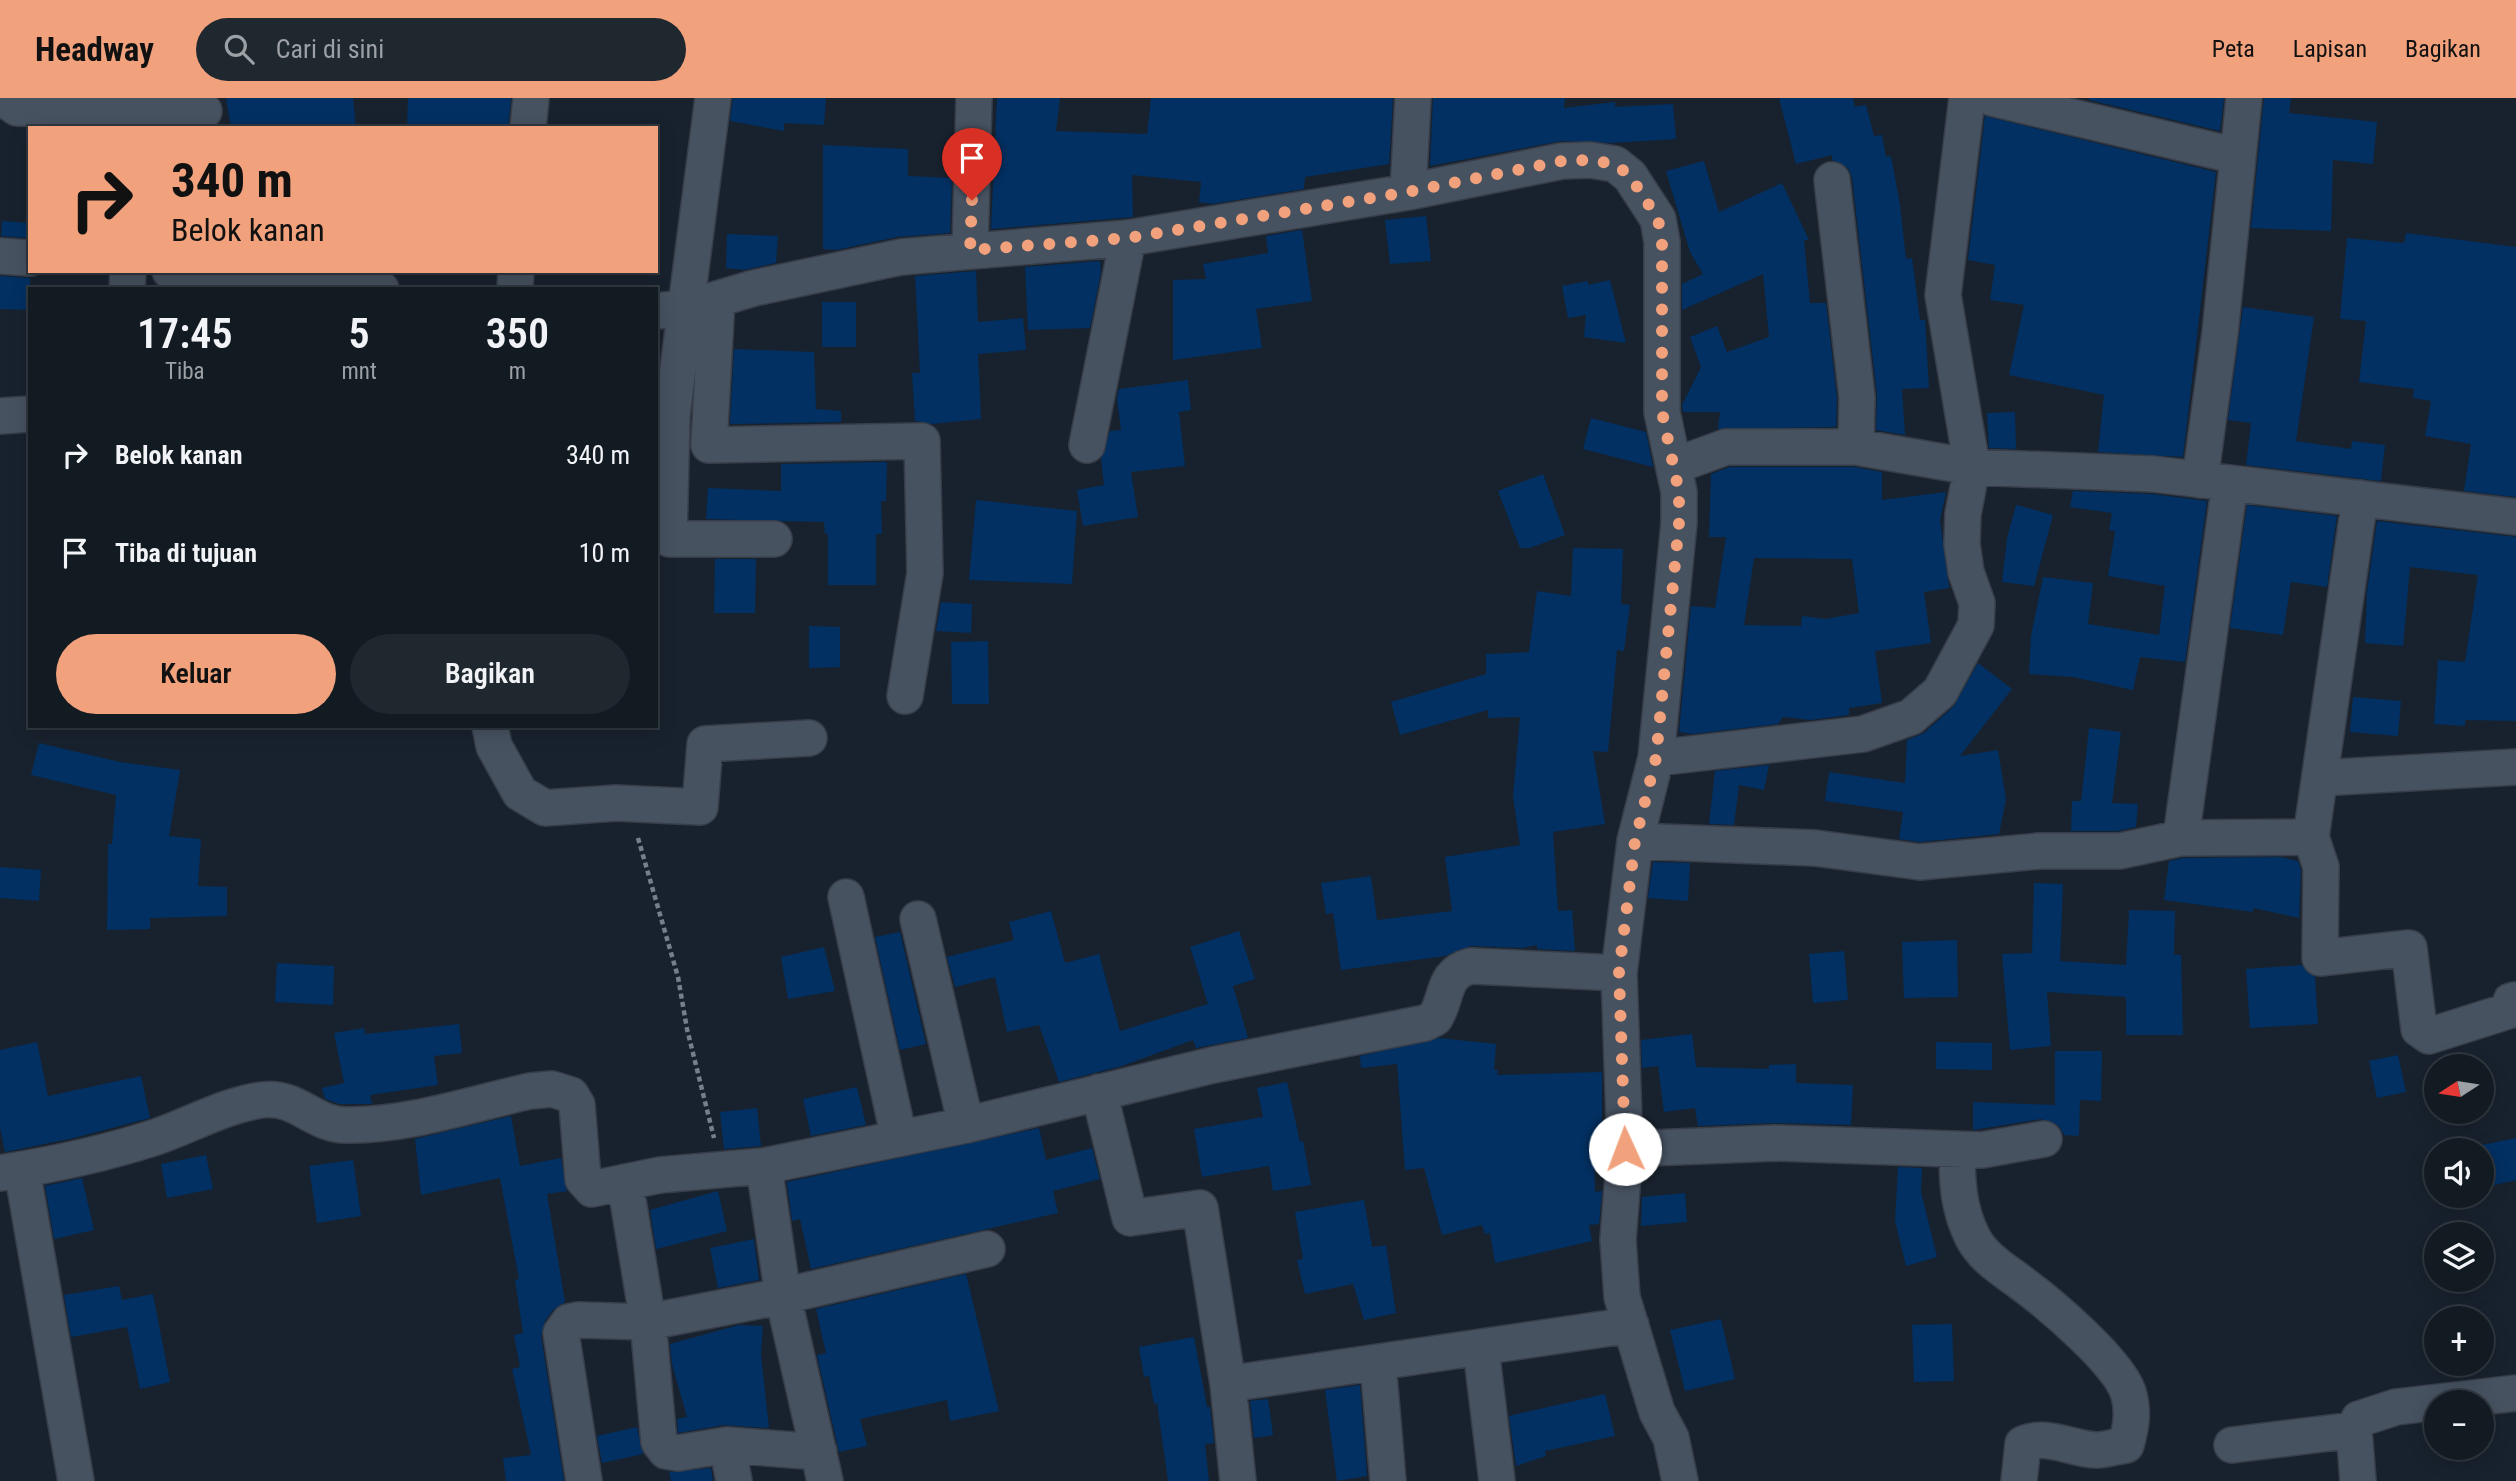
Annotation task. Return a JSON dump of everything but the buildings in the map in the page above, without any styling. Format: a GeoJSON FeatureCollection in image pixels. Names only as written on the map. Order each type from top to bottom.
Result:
{"type":"FeatureCollection","features":[{"type":"Feature","properties":{"kind":"street"},"geometry":{"type":"LineString","coordinates":[[528,126],[531,98]]}},
{"type":"Feature","properties":{"kind":"street"},"geometry":{"type":"LineString","coordinates":[[713,98],[672,415],[669,547],[774,539]]}},
{"type":"Feature","properties":{"kind":"street"},"geometry":{"type":"LineString","coordinates":[[970,250],[974,98]]}},
{"type":"Feature","properties":{"kind":"street"},"geometry":{"type":"LineString","coordinates":[[1408,192],[1413,98]]}},
{"type":"Feature","properties":{"kind":"street"},"geometry":{"type":"LineString","coordinates":[[1656,758],[1863,734],[1912,717],[1927,707],[1940,692],[1956,667],[1976,625],[1978,603],[1966,572],[1962,544],[1963,514],[1956,464],[1942,295],[1966,98]]}},
{"type":"Feature","properties":{"kind":"street"},"geometry":{"type":"LineString","coordinates":[[1992,98],[2237,156]]}},
{"type":"Feature","properties":{"kind":"street"},"geometry":{"type":"LineString","coordinates":[[2181,838],[2215,481],[2220,333],[2244,98]]}},
{"type":"Feature","properties":{"kind":"street"},"geometry":{"type":"LineString","coordinates":[[7,101],[17,108],[205,112]]}},
{"type":"Feature","properties":{"kind":"street"},"geometry":{"type":"LineString","coordinates":[[687,306],[843,268],[970,250],[1128,238],[1408,192],[1562,161],[1590,160],[1615,164],[1630,176],[1658,219],[1662,242],[1662,412],[1679,492],[1678,558],[1656,758],[1635,841],[1619,972],[1625,1149],[1618,1240],[1622,1297],[1657,1412],[1671,1438],[1680,1481]]}},
{"type":"Feature","properties":{"kind":"street"},"geometry":{"type":"LineString","coordinates":[[1832,180],[1857,397],[1856,447]]}},
{"type":"Feature","properties":{"kind":"street"},"geometry":{"type":"LineString","coordinates":[[1087,445],[1128,238]]}},
{"type":"Feature","properties":{"kind":"street"},"geometry":{"type":"LineString","coordinates":[[0,256],[28,258]]}},
{"type":"Feature","properties":{"kind":"street"},"geometry":{"type":"LineString","coordinates":[[205,273],[360,287]]}},
{"type":"Feature","properties":{"kind":"street"},"geometry":{"type":"LineString","coordinates":[[687,306],[709,445],[922,441],[925,573],[905,696]]}},
{"type":"Feature","properties":{"kind":"street"},"geometry":{"type":"LineString","coordinates":[[0,416],[28,414]]}},
{"type":"Feature","properties":{"kind":"street"},"geometry":{"type":"LineString","coordinates":[[1674,466],[1726,447],[1856,447],[1956,464],[2153,474],[2516,517]]}},
{"type":"Feature","properties":{"kind":"street"},"geometry":{"type":"LineString","coordinates":[[2360,498],[2311,837],[2321,867],[2319,958],[2409,948],[2419,1029],[2429,1036],[2513,1012]]}},
{"type":"Feature","properties":{"kind":"street"},"geometry":{"type":"LineString","coordinates":[[490,728],[494,746],[520,793],[545,808],[616,803],[700,807],[705,744],[809,738]]}},
{"type":"Feature","properties":{"kind":"street"},"geometry":{"type":"LineString","coordinates":[[2320,778],[2516,767]]}},
{"type":"Feature","properties":{"kind":"street"},"geometry":{"type":"LineString","coordinates":[[1635,841],[1815,848],[1920,862],[2039,851],[2120,851],[2181,838],[2311,837]]}},
{"type":"Feature","properties":{"kind":"street"},"geometry":{"type":"LineString","coordinates":[[846,897],[899,1138]]}},
{"type":"Feature","properties":{"kind":"street"},"geometry":{"type":"LineString","coordinates":[[918,919],[966,1125]]}},
{"type":"Feature","properties":{"kind":"street"},"geometry":{"type":"LineString","coordinates":[[76,1481],[11,1172],[154,1138],[237,1106],[264,1099],[293,1102],[322,1121],[345,1125],[402,1120],[530,1091],[552,1089],[571,1095],[577,1105],[583,1179],[592,1189],[660,1175],[764,1166],[966,1125],[1213,1065],[1425,1023],[1435,1018],[1445,986],[1461,969],[1471,966],[1619,972]]}},
{"type":"Feature","properties":{"kind":"street"},"geometry":{"type":"LineString","coordinates":[[1099,1092],[1132,1232],[1195,1207],[1200,1209],[1228,1384],[1238,1481]]}},
{"type":"Feature","properties":{"kind":"street"},"geometry":{"type":"LineString","coordinates":[[1625,1149],[1775,1143],[1957,1150],[2008,1147],[2044,1139]]}},
{"type":"Feature","properties":{"kind":"street"},"geometry":{"type":"LineString","coordinates":[[1957,1150],[1957,1195],[1973,1239],[1990,1260],[2050,1304],[2094,1346],[2127,1390],[2132,1422],[2126,1445],[2096,1450],[2061,1443],[2029,1441],[2023,1444],[2021,1451],[2019,1481]]}},
{"type":"Feature","properties":{"kind":"street"},"geometry":{"type":"LineString","coordinates":[[625,1182],[648,1322],[659,1442],[666,1451],[678,1453],[727,1445],[822,1466],[783,1296],[764,1166]]}},
{"type":"Feature","properties":{"kind":"street"},"geometry":{"type":"LineString","coordinates":[[584,1481],[561,1333],[564,1326],[579,1320],[648,1322],[783,1296],[987,1249]]}},
{"type":"Feature","properties":{"kind":"street"},"geometry":{"type":"LineString","coordinates":[[1228,1384],[1631,1325]]}},
{"type":"Feature","properties":{"kind":"street"},"geometry":{"type":"LineString","coordinates":[[1481,1349],[1497,1481]]}},
{"type":"Feature","properties":{"kind":"street"},"geometry":{"type":"LineString","coordinates":[[1378,1363],[1388,1481]]}},
{"type":"Feature","properties":{"kind":"street"},"geometry":{"type":"LineString","coordinates":[[2358,1481],[2354,1430],[2359,1419],[2396,1407],[2516,1392]]}},
{"type":"Feature","properties":{"kind":"street"},"geometry":{"type":"LineString","coordinates":[[2232,1446],[2354,1430]]}},
{"type":"Feature","properties":{"kind":"street"},"geometry":{"type":"LineString","coordinates":[[727,1445],[734,1481]]}},
{"type":"Feature","properties":{"kind":"path"},"geometry":{"type":"LineString","coordinates":[[616,803],[641,844],[675,964],[687,1029],[713,1124],[718,1170]]}},
{"type":"Feature","properties":{"kind":"route"},"geometry":{"type":"LineString","coordinates":[[972,200],[970,250],[1128,238],[1408,192],[1562,161],[1590,160],[1615,164],[1630,176],[1649,202],[1658,219],[1662,242],[1662,412],[1679,492],[1679,523],[1678,558],[1656,758],[1635,841],[1619,972],[1625,1149]]}}]}
